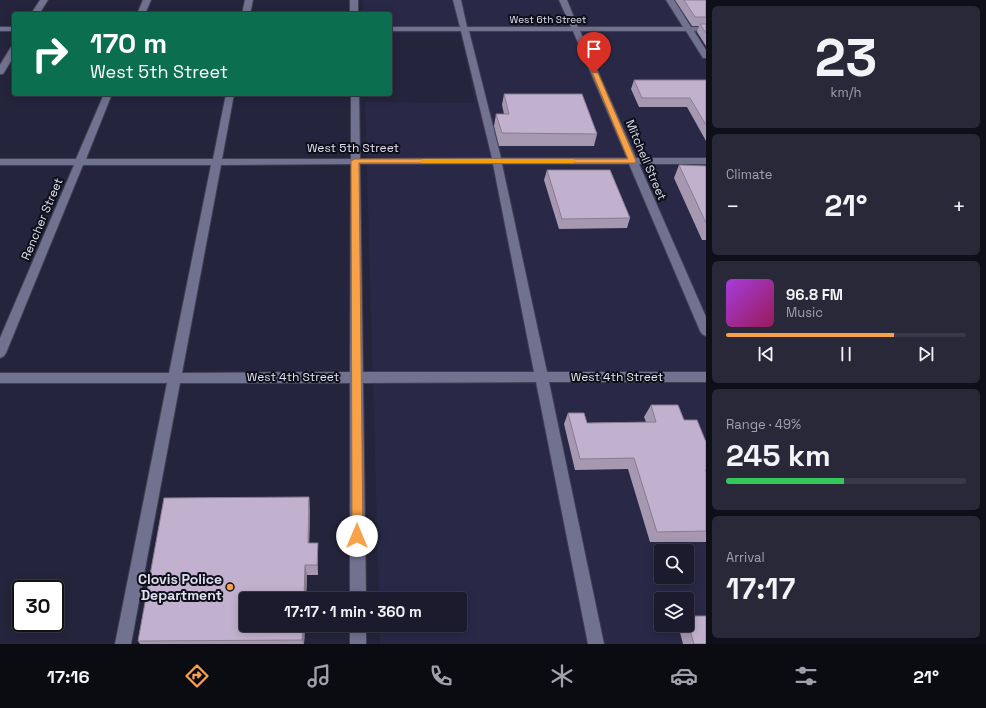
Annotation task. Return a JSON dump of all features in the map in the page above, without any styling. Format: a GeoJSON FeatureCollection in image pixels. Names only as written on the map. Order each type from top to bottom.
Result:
{"type":"FeatureCollection","features":[{"type":"Feature","properties":{"kind":"street"},"geometry":{"type":"LineString","coordinates":[[36,12],[44,0]]}},
{"type":"Feature","properties":{"kind":"street"},"geometry":{"type":"LineString","coordinates":[[142,12],[147,0]]}},
{"type":"Feature","properties":{"kind":"street"},"geometry":{"type":"LineString","coordinates":[[246,12],[249,0]]}},
{"type":"Feature","properties":{"kind":"street"},"geometry":{"type":"LineString","coordinates":[[354,0],[354,12]]}},
{"type":"Feature","properties":{"kind":"street"},"geometry":{"type":"LineString","coordinates":[[457,0],[497,161],[596,644]]}},
{"type":"Feature","properties":{"kind":"street","name":"Mitchell Street"},"geometry":{"type":"LineString","coordinates":[[563,0],[706,331]]}},
{"type":"Feature","properties":{"kind":"street"},"geometry":{"type":"LineString","coordinates":[[670,0],[706,56]]}},
{"type":"Feature","properties":{"kind":"street"},"geometry":{"type":"LineString","coordinates":[[0,29],[12,29]]}},
{"type":"Feature","properties":{"kind":"street","name":"West 6th Street"},"geometry":{"type":"LineString","coordinates":[[392,29],[706,29]]}},
{"type":"Feature","properties":{"kind":"street"},"geometry":{"type":"LineString","coordinates":[[0,72],[12,52]]}},
{"type":"Feature","properties":{"kind":"street","name":"Rencher Street"},"geometry":{"type":"LineString","coordinates":[[0,354],[107,96]]}},
{"type":"Feature","properties":{"kind":"street"},"geometry":{"type":"LineString","coordinates":[[123,644],[230,96]]}},
{"type":"Feature","properties":{"kind":"street"},"geometry":{"type":"LineString","coordinates":[[355,96],[358,592]]}},
{"type":"Feature","properties":{"kind":"street","name":"West 5th Street"},"geometry":{"type":"LineString","coordinates":[[0,162],[706,161]]}},
{"type":"Feature","properties":{"kind":"street","name":"West 4th Street"},"geometry":{"type":"LineString","coordinates":[[0,378],[706,377]]}},
{"type":"Feature","properties":{"kind":"street"},"geometry":{"type":"LineString","coordinates":[[358,632],[358,644]]}},
{"type":"Feature","properties":{"kind":"shaded area"},"geometry":{"type":"Polygon","coordinates":[[[362,0],[706,0],[706,644],[380,644],[380,632],[467,632],[467,592],[379,592],[365,102],[475,103],[460,33],[392,33],[392,12],[363,12],[362,0]]]}},
{"type":"Feature","properties":{"kind":"building"},"geometry":{"type":"Polygon","coordinates":[[[684,0],[706,0],[706,17],[695,17],[684,0]]]}},
{"type":"Feature","properties":{"kind":"building"},"geometry":{"type":"Polygon","coordinates":[[[700,24],[706,24],[706,33],[700,24]]]}},
{"type":"Feature","properties":{"kind":"building"},"geometry":{"type":"Polygon","coordinates":[[[634,80],[706,80],[706,125],[690,98],[642,98],[634,80]]]}},
{"type":"Feature","properties":{"kind":"building"},"geometry":{"type":"Polygon","coordinates":[[[504,94],[582,94],[597,134],[502,133],[496,114],[509,114],[504,94]]]}},
{"type":"Feature","properties":{"kind":"building"},"geometry":{"type":"Polygon","coordinates":[[[679,165],[706,166],[706,223],[679,165]]]}},
{"type":"Feature","properties":{"kind":"building"},"geometry":{"type":"Polygon","coordinates":[[[547,170],[610,170],[630,218],[562,219],[547,170]]]}},
{"type":"Feature","properties":{"kind":"building"},"geometry":{"type":"Polygon","coordinates":[[[651,405],[678,405],[684,420],[697,420],[706,442],[706,531],[657,532],[634,458],[580,459],[568,413],[584,413],[587,423],[656,422],[651,405]]]}},
{"type":"Feature","properties":{"kind":"building","name":"Clovis Police Department"},"geometry":{"type":"Polygon","coordinates":[[[309,497],[308,543],[318,543],[317,565],[305,565],[304,592],[239,592],[239,632],[303,632],[302,640],[138,641],[164,498],[309,497]]]}},
{"type":"Feature","properties":{"kind":"building"},"geometry":{"type":"Polygon","coordinates":[[[694,616],[706,616],[706,644],[694,644],[690,632],[694,632],[694,616]]]}},
{"type":"Feature","properties":{"kind":"slow traffic"},"geometry":{"type":"LineString","coordinates":[[423,161],[573,161]]}},
{"type":"Feature","properties":{"kind":"place","name":"Clovis Police Department"},"geometry":{"type":"Point","coordinates":[230,587]}},
{"type":"Feature","properties":{"kind":"route"},"geometry":{"type":"LineString","coordinates":[[357,536],[355,161],[632,161],[594,73]]}}]}
